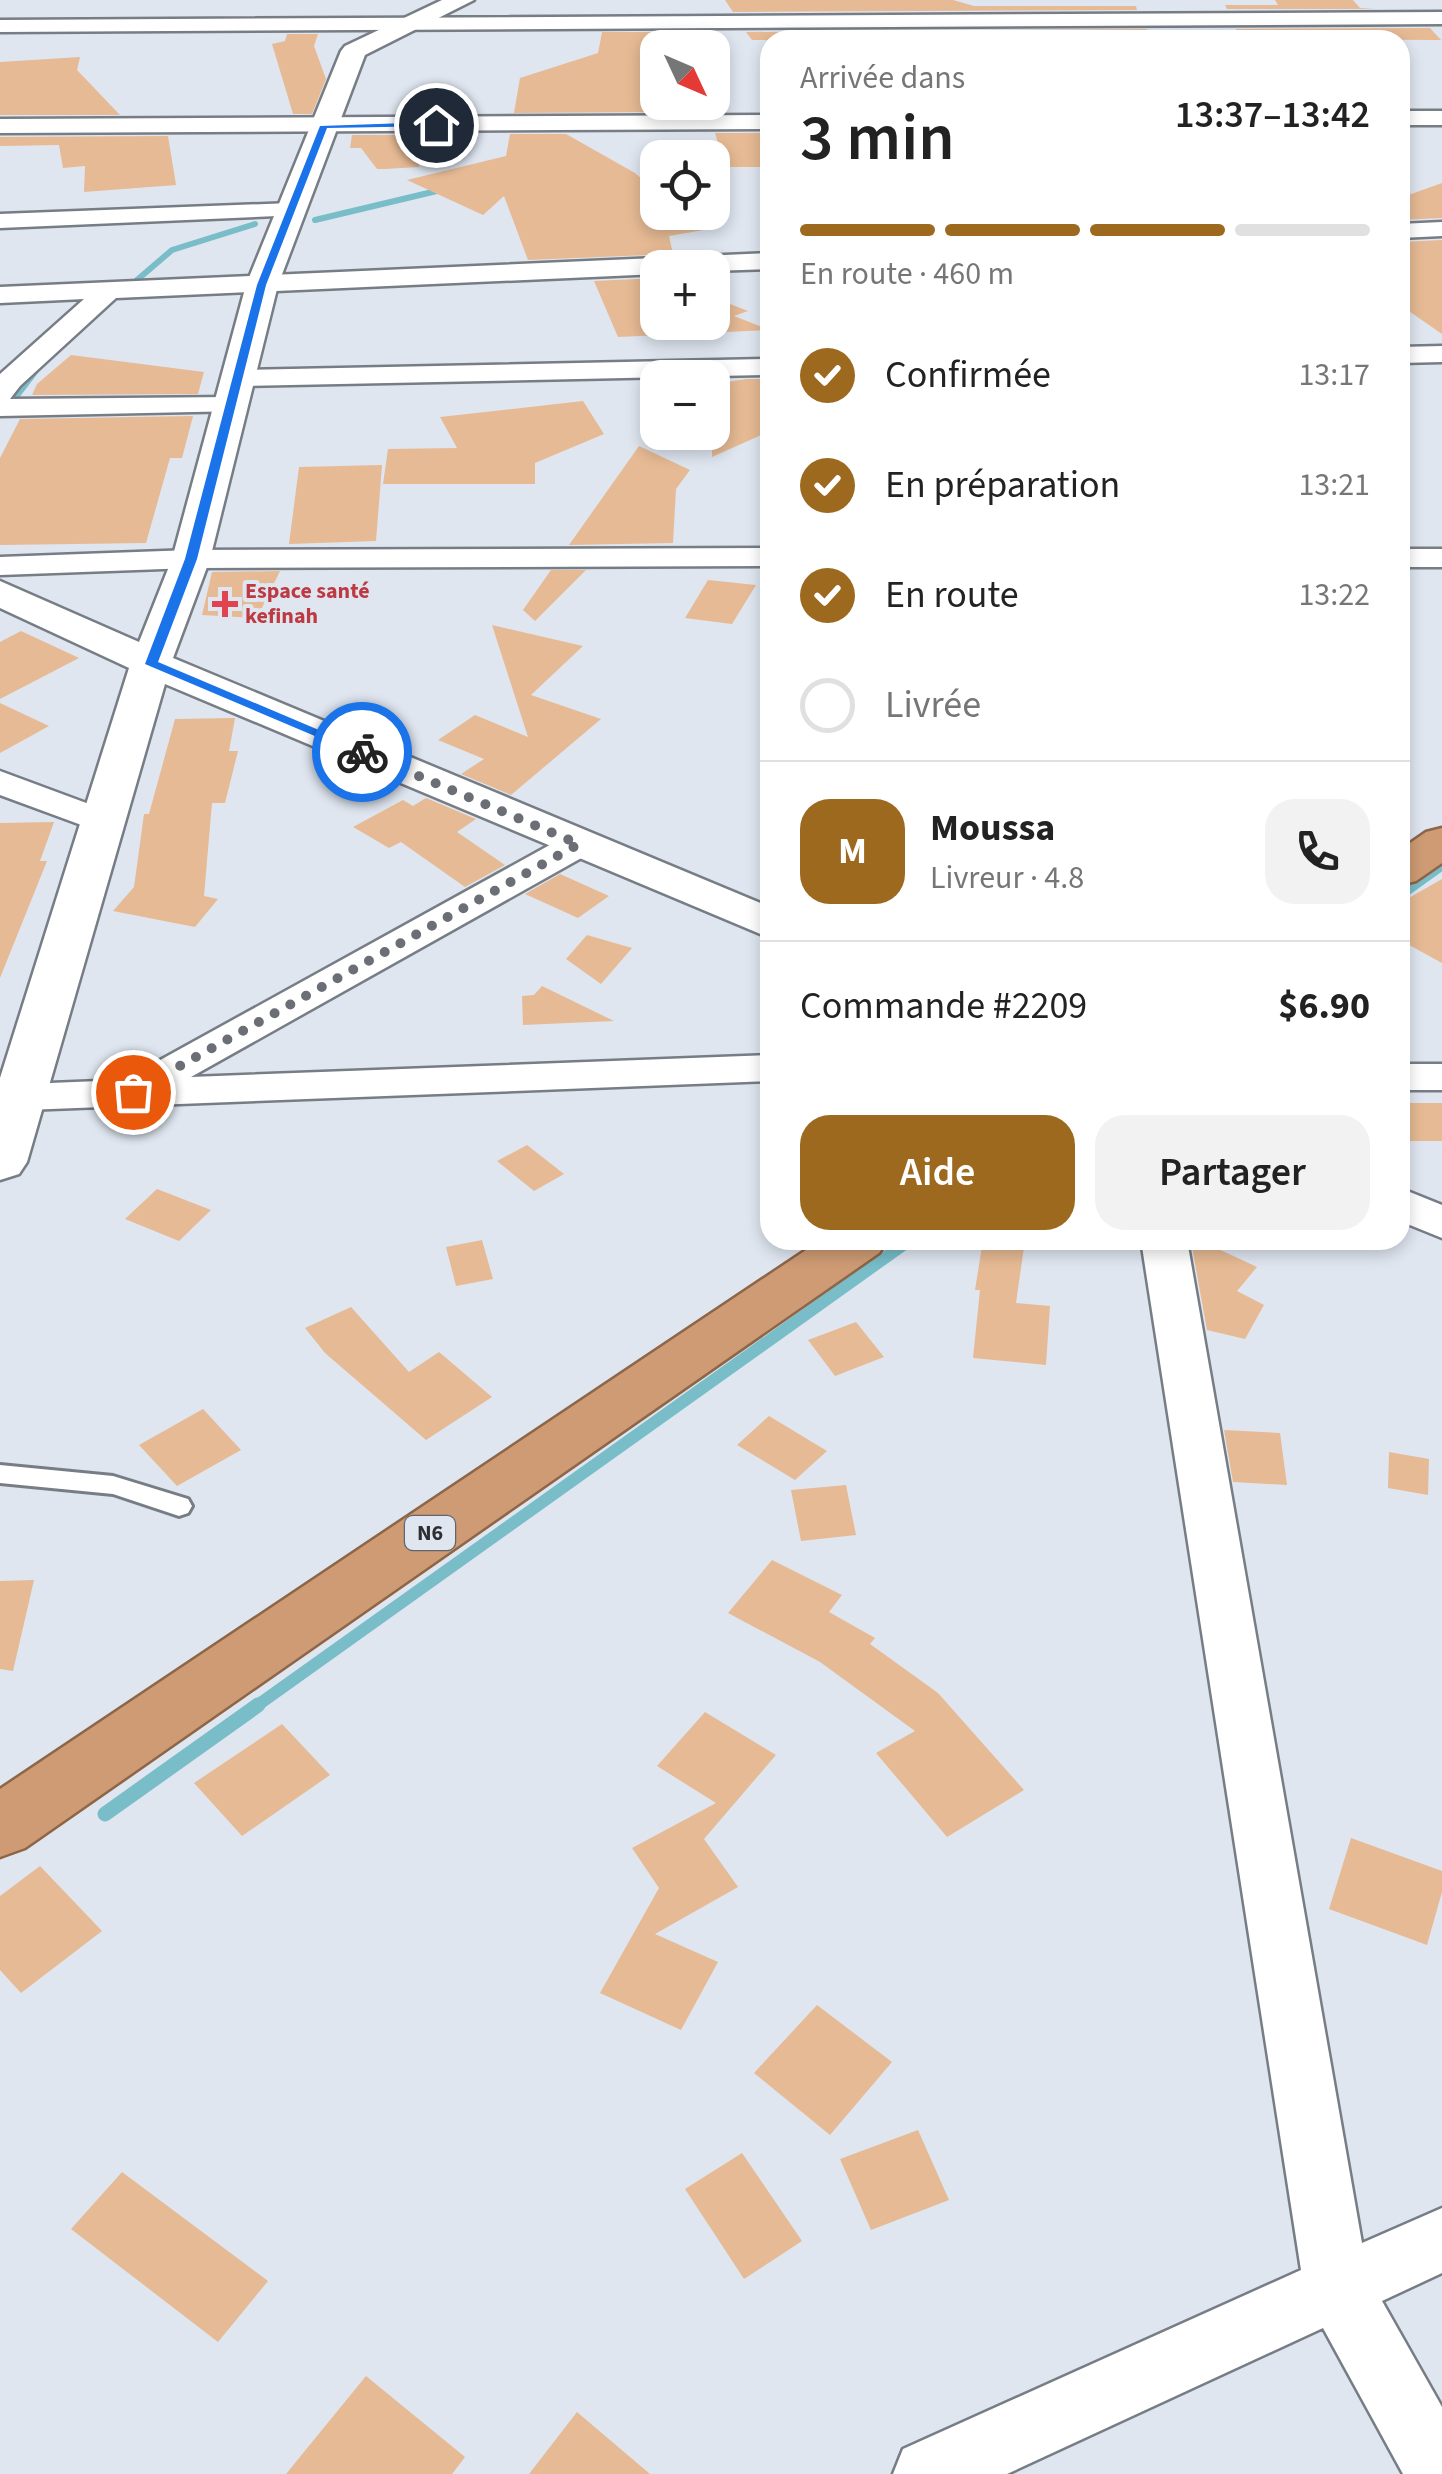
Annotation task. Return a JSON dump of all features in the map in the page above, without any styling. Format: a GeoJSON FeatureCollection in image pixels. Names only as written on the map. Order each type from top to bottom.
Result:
{"type":"FeatureCollection","features":[{"type":"Feature","properties":{"kind":"highway"},"geometry":{"type":"LineString","coordinates":[[1410,835],[1442,814]]}},
{"type":"Feature","properties":{"kind":"highway"},"geometry":{"type":"LineString","coordinates":[[1410,864],[1442,842]]}},
{"type":"Feature","properties":{"kind":"highway","name":"N6"},"geometry":{"type":"LineString","coordinates":[[0,1783],[795,1250]]}},
{"type":"Feature","properties":{"kind":"highway","name":"N6"},"geometry":{"type":"LineString","coordinates":[[0,1826],[845,1250]]}},
{"type":"Feature","properties":{"kind":"street"},"geometry":{"type":"LineString","coordinates":[[244,25],[254,0]]}},
{"type":"Feature","properties":{"kind":"street"},"geometry":{"type":"LineString","coordinates":[[1,1156],[10,1097],[103,822],[151,664],[191,559],[262,285],[354,50],[462,0]]}},
{"type":"Feature","properties":{"kind":"street"},"geometry":{"type":"LineString","coordinates":[[872,0],[876,30]]}},
{"type":"Feature","properties":{"kind":"street"},"geometry":{"type":"LineString","coordinates":[[1433,0],[1442,15]]}},
{"type":"Feature","properties":{"kind":"street"},"geometry":{"type":"LineString","coordinates":[[889,30],[1182,8],[1442,15]]}},
{"type":"Feature","properties":{"kind":"street"},"geometry":{"type":"LineString","coordinates":[[0,26],[408,24],[809,30]]}},
{"type":"Feature","properties":{"kind":"street"},"geometry":{"type":"LineString","coordinates":[[317,25],[354,50]]}},
{"type":"Feature","properties":{"kind":"street"},"geometry":{"type":"LineString","coordinates":[[1410,118],[1442,118]]}},
{"type":"Feature","properties":{"kind":"street"},"geometry":{"type":"LineString","coordinates":[[0,126],[760,122]]}},
{"type":"Feature","properties":{"kind":"street"},"geometry":{"type":"LineString","coordinates":[[60,150],[139,144],[267,126]]}},
{"type":"Feature","properties":{"kind":"street"},"geometry":{"type":"LineString","coordinates":[[0,221],[291,210]]}},
{"type":"Feature","properties":{"kind":"street"},"geometry":{"type":"LineString","coordinates":[[1410,231],[1442,229]]}},
{"type":"Feature","properties":{"kind":"street"},"geometry":{"type":"LineString","coordinates":[[0,294],[760,261]]}},
{"type":"Feature","properties":{"kind":"street"},"geometry":{"type":"LineString","coordinates":[[0,394],[10,380],[108,291]]}},
{"type":"Feature","properties":{"kind":"street"},"geometry":{"type":"LineString","coordinates":[[1410,355],[1442,354]]}},
{"type":"Feature","properties":{"kind":"street"},"geometry":{"type":"LineString","coordinates":[[0,408],[235,392],[760,366]]}},
{"type":"Feature","properties":{"kind":"street"},"geometry":{"type":"LineString","coordinates":[[0,566],[191,559],[760,557]]}},
{"type":"Feature","properties":{"kind":"street"},"geometry":{"type":"LineString","coordinates":[[1410,558],[1442,558]]}},
{"type":"Feature","properties":{"kind":"street"},"geometry":{"type":"LineString","coordinates":[[0,593],[151,664],[760,920]]}},
{"type":"Feature","properties":{"kind":"street"},"geometry":{"type":"LineString","coordinates":[[0,782],[103,822]]}},
{"type":"Feature","properties":{"kind":"street"},"geometry":{"type":"LineString","coordinates":[[133,1092],[579,844]]}},
{"type":"Feature","properties":{"kind":"street"},"geometry":{"type":"LineString","coordinates":[[10,1097],[760,1068]]}},
{"type":"Feature","properties":{"kind":"street"},"geometry":{"type":"LineString","coordinates":[[1410,1078],[1442,1077]]}},
{"type":"Feature","properties":{"kind":"street"},"geometry":{"type":"LineString","coordinates":[[1410,1208],[1442,1223]]}},
{"type":"Feature","properties":{"kind":"street"},"geometry":{"type":"LineString","coordinates":[[1166,1250],[1338,2287],[1440,2474]]}},
{"type":"Feature","properties":{"kind":"street"},"geometry":{"type":"LineString","coordinates":[[928,2474],[1442,2240]]}},
{"type":"Feature","properties":{"kind":"lane"},"geometry":{"type":"LineString","coordinates":[[0,1474],[113,1485],[179,1506]]}},
{"type":"Feature","properties":{"kind":"building"},"geometry":{"type":"Polygon","coordinates":[[[725,0],[953,0],[974,6],[1136,6],[1137,10],[733,12],[725,0]]]}},
{"type":"Feature","properties":{"kind":"building"},"geometry":{"type":"Polygon","coordinates":[[[1275,0],[1353,0],[1360,8],[1375,9],[1227,9],[1225,5],[1278,5],[1275,0]]]}},
{"type":"Feature","properties":{"kind":"building"},"geometry":{"type":"Polygon","coordinates":[[[1430,28],[1441,40],[1410,40],[1410,30],[1236,29],[1430,28]]]}},
{"type":"Feature","properties":{"kind":"building"},"geometry":{"type":"Polygon","coordinates":[[[1147,29],[1147,30],[1013,30],[1147,29]]]}},
{"type":"Feature","properties":{"kind":"building"},"geometry":{"type":"Polygon","coordinates":[[[602,32],[640,32],[640,112],[514,113],[520,78],[598,53],[602,32]]]}},
{"type":"Feature","properties":{"kind":"building"},"geometry":{"type":"Polygon","coordinates":[[[746,32],[760,32],[760,40],[752,40],[746,32]]]}},
{"type":"Feature","properties":{"kind":"building"},"geometry":{"type":"Polygon","coordinates":[[[287,34],[318,34],[314,46],[326,79],[312,114],[293,114],[272,44],[285,41],[287,34]]]}},
{"type":"Feature","properties":{"kind":"building"},"geometry":{"type":"Polygon","coordinates":[[[80,57],[77,70],[120,115],[0,115],[0,62],[80,57]]]}},
{"type":"Feature","properties":{"kind":"building"},"geometry":{"type":"Polygon","coordinates":[[[715,133],[760,133],[760,167],[730,167],[730,140],[717,140],[715,133]]]}},
{"type":"Feature","properties":{"kind":"building"},"geometry":{"type":"Polygon","coordinates":[[[510,134],[566,134],[640,177],[640,230],[704,230],[669,236],[672,250],[640,250],[640,255],[528,260],[504,196],[483,215],[407,180],[506,156],[510,134]]]}},
{"type":"Feature","properties":{"kind":"building"},"geometry":{"type":"Polygon","coordinates":[[[352,135],[429,135],[419,167],[377,169],[361,148],[350,148],[352,135]]]}},
{"type":"Feature","properties":{"kind":"building"},"geometry":{"type":"Polygon","coordinates":[[[168,136],[176,185],[84,192],[85,166],[63,168],[59,145],[0,146],[0,137],[168,136]]]}},
{"type":"Feature","properties":{"kind":"building"},"geometry":{"type":"Polygon","coordinates":[[[1442,183],[1442,218],[1410,220],[1410,194],[1442,183]]]}},
{"type":"Feature","properties":{"kind":"building"},"geometry":{"type":"Polygon","coordinates":[[[1442,240],[1442,334],[1410,312],[1410,242],[1442,240]]]}},
{"type":"Feature","properties":{"kind":"building"},"geometry":{"type":"Polygon","coordinates":[[[640,279],[640,336],[618,337],[594,281],[640,279]]]}},
{"type":"Feature","properties":{"kind":"building"},"geometry":{"type":"Polygon","coordinates":[[[730,304],[748,311],[734,316],[760,326],[760,330],[730,332],[730,304]]]}},
{"type":"Feature","properties":{"kind":"building"},"geometry":{"type":"Polygon","coordinates":[[[71,355],[204,372],[198,394],[32,395],[37,384],[71,355]]]}},
{"type":"Feature","properties":{"kind":"building"},"geometry":{"type":"Polygon","coordinates":[[[760,379],[760,435],[730,449],[730,381],[760,379]]]}},
{"type":"Feature","properties":{"kind":"building"},"geometry":{"type":"Polygon","coordinates":[[[583,401],[604,434],[535,463],[535,484],[383,484],[388,449],[457,448],[440,417],[583,401]]]}},
{"type":"Feature","properties":{"kind":"building"},"geometry":{"type":"Polygon","coordinates":[[[193,416],[182,458],[170,458],[146,543],[0,545],[0,458],[20,419],[193,416]]]}},
{"type":"Feature","properties":{"kind":"building"},"geometry":{"type":"Polygon","coordinates":[[[639,446],[640,450],[690,470],[676,489],[673,543],[569,545],[639,446]]]}},
{"type":"Feature","properties":{"kind":"building"},"geometry":{"type":"Polygon","coordinates":[[[382,465],[376,541],[289,544],[299,467],[382,465]]]}},
{"type":"Feature","properties":{"kind":"building"},"geometry":{"type":"Polygon","coordinates":[[[551,570],[586,570],[535,621],[523,610],[551,570]]]}},
{"type":"Feature","properties":{"kind":"building"},"geometry":{"type":"Polygon","coordinates":[[[280,571],[257,618],[202,615],[212,572],[280,571]]]}},
{"type":"Feature","properties":{"kind":"building"},"geometry":{"type":"Polygon","coordinates":[[[708,580],[756,585],[732,624],[685,618],[708,580]]]}},
{"type":"Feature","properties":{"kind":"building"},"geometry":{"type":"Polygon","coordinates":[[[492,625],[583,646],[531,695],[601,719],[511,795],[461,774],[484,759],[438,740],[475,715],[528,737],[492,625]]]}},
{"type":"Feature","properties":{"kind":"building"},"geometry":{"type":"Polygon","coordinates":[[[21,631],[79,658],[0,699],[0,642],[21,631]]]}},
{"type":"Feature","properties":{"kind":"building"},"geometry":{"type":"Polygon","coordinates":[[[0,703],[49,726],[0,753],[0,703]]]}},
{"type":"Feature","properties":{"kind":"building"},"geometry":{"type":"Polygon","coordinates":[[[235,718],[229,751],[238,751],[225,803],[212,803],[204,896],[218,899],[195,927],[113,911],[134,887],[144,814],[149,814],[175,719],[235,718]]]}},
{"type":"Feature","properties":{"kind":"building"},"geometry":{"type":"Polygon","coordinates":[[[426,798],[476,819],[457,832],[505,865],[465,887],[401,842],[389,848],[353,827],[403,800],[413,806],[426,798]]]}},
{"type":"Feature","properties":{"kind":"building"},"geometry":{"type":"Polygon","coordinates":[[[54,822],[40,861],[47,861],[0,978],[0,823],[54,822]]]}},
{"type":"Feature","properties":{"kind":"building"},"geometry":{"type":"Polygon","coordinates":[[[560,874],[609,896],[578,918],[525,894],[560,874]]]}},
{"type":"Feature","properties":{"kind":"building"},"geometry":{"type":"Polygon","coordinates":[[[1442,879],[1442,963],[1410,945],[1410,897],[1442,879]]]}},
{"type":"Feature","properties":{"kind":"building"},"geometry":{"type":"Polygon","coordinates":[[[587,935],[632,948],[601,984],[566,959],[587,935]]]}},
{"type":"Feature","properties":{"kind":"building"},"geometry":{"type":"Polygon","coordinates":[[[542,986],[614,1021],[523,1025],[522,996],[534,995],[542,986]]]}},
{"type":"Feature","properties":{"kind":"building"},"geometry":{"type":"Polygon","coordinates":[[[1410,1103],[1442,1103],[1442,1141],[1410,1141],[1410,1103]]]}},
{"type":"Feature","properties":{"kind":"building"},"geometry":{"type":"Polygon","coordinates":[[[527,1145],[564,1174],[534,1191],[497,1161],[527,1145]]]}},
{"type":"Feature","properties":{"kind":"building"},"geometry":{"type":"Polygon","coordinates":[[[157,1189],[211,1210],[179,1241],[125,1219],[157,1189]]]}},
{"type":"Feature","properties":{"kind":"building"},"geometry":{"type":"Polygon","coordinates":[[[482,1240],[493,1279],[456,1286],[446,1247],[482,1240]]]}},
{"type":"Feature","properties":{"kind":"building"},"geometry":{"type":"Polygon","coordinates":[[[981,1250],[1024,1250],[1016,1303],[1050,1306],[1046,1365],[973,1358],[980,1290],[975,1290],[981,1250]]]}},
{"type":"Feature","properties":{"kind":"building"},"geometry":{"type":"Polygon","coordinates":[[[1193,1250],[1220,1250],[1257,1267],[1237,1291],[1264,1305],[1245,1339],[1207,1330],[1193,1250]]]}},
{"type":"Feature","properties":{"kind":"building"},"geometry":{"type":"Polygon","coordinates":[[[351,1307],[409,1372],[439,1352],[492,1397],[426,1440],[325,1353],[305,1328],[351,1307]]]}},
{"type":"Feature","properties":{"kind":"building"},"geometry":{"type":"Polygon","coordinates":[[[856,1322],[884,1357],[835,1376],[808,1340],[856,1322]]]}},
{"type":"Feature","properties":{"kind":"building"},"geometry":{"type":"Polygon","coordinates":[[[203,1409],[241,1450],[177,1486],[139,1445],[203,1409]]]}},
{"type":"Feature","properties":{"kind":"building"},"geometry":{"type":"Polygon","coordinates":[[[769,1416],[827,1451],[795,1480],[737,1445],[769,1416]]]}},
{"type":"Feature","properties":{"kind":"building"},"geometry":{"type":"Polygon","coordinates":[[[1224,1430],[1280,1433],[1287,1485],[1233,1482],[1224,1430]]]}},
{"type":"Feature","properties":{"kind":"building"},"geometry":{"type":"Polygon","coordinates":[[[1389,1452],[1429,1459],[1428,1495],[1388,1488],[1389,1452]]]}},
{"type":"Feature","properties":{"kind":"building"},"geometry":{"type":"Polygon","coordinates":[[[846,1485],[856,1535],[801,1541],[791,1490],[846,1485]]]}},
{"type":"Feature","properties":{"kind":"building"},"geometry":{"type":"Polygon","coordinates":[[[772,1560],[842,1595],[829,1612],[875,1638],[870,1644],[938,1693],[1024,1790],[947,1837],[876,1753],[915,1731],[820,1662],[728,1613],[772,1560]]]}},
{"type":"Feature","properties":{"kind":"building"},"geometry":{"type":"Polygon","coordinates":[[[34,1580],[13,1671],[0,1669],[0,1581],[34,1580]]]}},
{"type":"Feature","properties":{"kind":"building"},"geometry":{"type":"Polygon","coordinates":[[[705,1712],[776,1755],[704,1839],[738,1887],[655,1934],[718,1962],[681,2030],[600,1993],[659,1888],[632,1848],[716,1803],[657,1766],[705,1712]]]}},
{"type":"Feature","properties":{"kind":"building"},"geometry":{"type":"Polygon","coordinates":[[[282,1724],[330,1775],[242,1836],[194,1783],[282,1724]]]}},
{"type":"Feature","properties":{"kind":"building"},"geometry":{"type":"Polygon","coordinates":[[[1351,1838],[1442,1871],[1442,1892],[1427,1945],[1329,1909],[1351,1838]]]}},
{"type":"Feature","properties":{"kind":"building"},"geometry":{"type":"Polygon","coordinates":[[[40,1866],[102,1931],[21,1993],[0,1970],[0,1896],[40,1866]]]}},
{"type":"Feature","properties":{"kind":"building"},"geometry":{"type":"Polygon","coordinates":[[[817,2005],[892,2062],[830,2135],[754,2073],[817,2005]]]}},
{"type":"Feature","properties":{"kind":"building"},"geometry":{"type":"Polygon","coordinates":[[[918,2130],[949,2200],[871,2230],[840,2159],[918,2130]]]}},
{"type":"Feature","properties":{"kind":"building"},"geometry":{"type":"Polygon","coordinates":[[[742,2153],[802,2241],[744,2279],[685,2189],[742,2153]]]}},
{"type":"Feature","properties":{"kind":"building"},"geometry":{"type":"Polygon","coordinates":[[[122,2172],[268,2281],[218,2342],[71,2229],[122,2172]]]}},
{"type":"Feature","properties":{"kind":"building"},"geometry":{"type":"Polygon","coordinates":[[[366,2376],[465,2457],[452,2474],[286,2474],[366,2376]]]}},
{"type":"Feature","properties":{"kind":"building"},"geometry":{"type":"Polygon","coordinates":[[[577,2412],[650,2474],[529,2474],[577,2412]]]}},
{"type":"Feature","properties":{"kind":"waterway"},"geometry":{"type":"LineString","coordinates":[[315,220],[445,189]]}},
{"type":"Feature","properties":{"kind":"waterway"},"geometry":{"type":"LineString","coordinates":[[137,280],[172,250],[255,224]]}},
{"type":"Feature","properties":{"kind":"waterway"},"geometry":{"type":"LineString","coordinates":[[13,399],[39,365]]}},
{"type":"Feature","properties":{"kind":"waterway"},"geometry":{"type":"LineString","coordinates":[[1410,889],[1442,866]]}},
{"type":"Feature","properties":{"kind":"waterway"},"geometry":{"type":"LineString","coordinates":[[255,1707],[896,1250]]}},
{"type":"Feature","properties":{"kind":"waterway"},"geometry":{"type":"LineString","coordinates":[[105,1814],[258,1705]]}},
{"type":"Feature","properties":{"kind":"way so far"},"geometry":{"type":"LineString","coordinates":[[133,1092],[579,844],[362,752]]}},
{"type":"Feature","properties":{"kind":"place","name":"Espace santé kefinah"},"geometry":{"type":"Point","coordinates":[225,604]}},
{"type":"Feature","properties":{"kind":"route"},"geometry":{"type":"LineString","coordinates":[[362,752],[151,664],[191,559],[262,285],[324,126],[436,125]]}}]}
